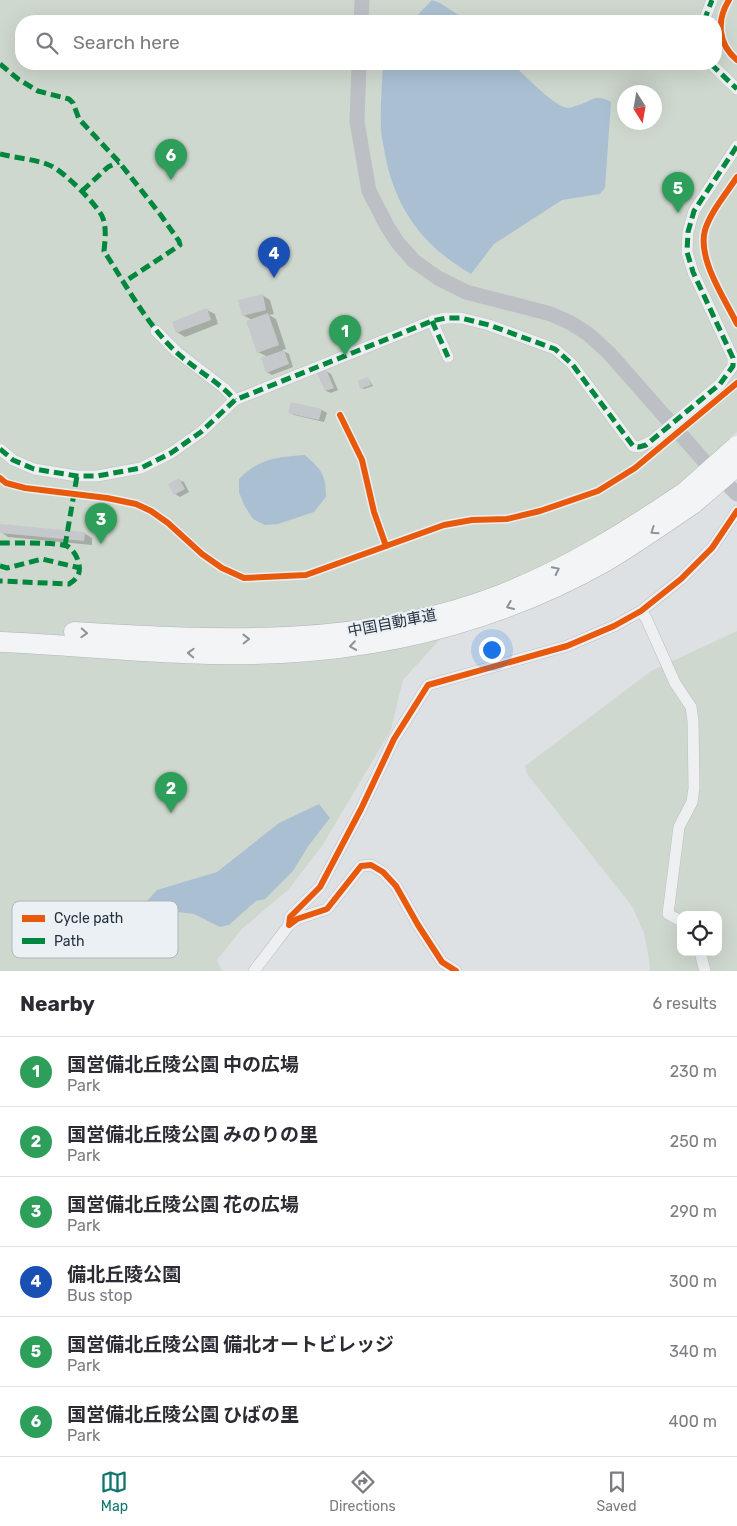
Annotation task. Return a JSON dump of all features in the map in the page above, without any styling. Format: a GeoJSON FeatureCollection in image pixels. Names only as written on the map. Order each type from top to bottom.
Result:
{"type":"FeatureCollection","features":[{"type":"Feature","properties":{"kind":"highway","name":"中国自動車道"},"geometry":{"type":"LineString","coordinates":[[0,628],[178,638],[281,638],[389,626],[444,613],[490,598],[551,573],[689,498],[737,446]]}},
{"type":"Feature","properties":{"kind":"highway","name":"中国自動車道"},"geometry":{"type":"LineString","coordinates":[[0,642],[178,652],[282,653],[321,650],[390,640],[446,628],[504,609],[557,586],[612,557],[689,498],[737,466]]}},
{"type":"Feature","properties":{"kind":"street"},"geometry":{"type":"LineString","coordinates":[[361,15],[362,0]]}},
{"type":"Feature","properties":{"kind":"street"},"geometry":{"type":"LineString","coordinates":[[706,15],[712,0]]}},
{"type":"Feature","properties":{"kind":"street"},"geometry":{"type":"LineString","coordinates":[[359,70],[357,122],[370,191],[387,226],[398,243],[414,261],[438,278],[466,292],[550,314],[588,334],[609,353],[704,462],[737,494]]}},
{"type":"Feature","properties":{"kind":"street"},"geometry":{"type":"LineString","coordinates":[[717,70],[737,89]]}},
{"type":"Feature","properties":{"kind":"street"},"geometry":{"type":"LineString","coordinates":[[0,449],[13,460],[34,469],[87,477],[141,468],[171,453],[201,432],[235,400],[432,320],[446,318],[461,318],[490,325],[555,349],[572,364],[632,446],[639,447],[652,441],[720,384],[733,366],[733,358],[693,272],[687,252],[688,232],[694,211],[737,146]]}},
{"type":"Feature","properties":{"kind":"street"},"geometry":{"type":"LineString","coordinates":[[432,320],[448,357]]}},
{"type":"Feature","properties":{"kind":"street"},"geometry":{"type":"LineString","coordinates":[[156,331],[176,352],[224,388],[235,400]]}},
{"type":"Feature","properties":{"kind":"street"},"geometry":{"type":"LineString","coordinates":[[289,925],[290,918],[294,912],[320,887],[361,809],[394,739],[428,685],[567,646],[614,626],[641,611],[681,579],[712,548],[737,511]]}},
{"type":"Feature","properties":{"kind":"street"},"geometry":{"type":"LineString","coordinates":[[641,611],[646,618],[675,683],[691,707],[693,721],[694,770],[692,802],[679,827],[668,914],[677,919]]}},
{"type":"Feature","properties":{"kind":"street"},"geometry":{"type":"LineString","coordinates":[[254,971],[289,925],[298,919],[327,908],[360,866],[371,865],[383,872],[396,886],[442,962],[456,971]]}},
{"type":"Feature","properties":{"kind":"street"},"geometry":{"type":"LineString","coordinates":[[701,956],[705,971]]}},
{"type":"Feature","properties":{"kind":"shaded area"},"geometry":{"type":"Polygon","coordinates":[[[0,0],[737,0],[737,432],[681,486],[550,566],[481,594],[403,680],[391,730],[322,846],[289,889],[242,929],[217,960],[222,971],[0,971],[0,0]]]}},
{"type":"Feature","properties":{"kind":"shaded area"},"geometry":{"type":"Polygon","coordinates":[[[737,631],[737,971],[650,971],[644,933],[632,906],[527,774],[525,766],[651,671],[737,631]]]}},
{"type":"Feature","properties":{"kind":"water"},"geometry":{"type":"Polygon","coordinates":[[[432,0],[459,15],[418,15],[432,0]]]}},
{"type":"Feature","properties":{"kind":"water"},"geometry":{"type":"Polygon","coordinates":[[[383,70],[519,70],[547,96],[562,106],[571,108],[593,99],[605,99],[611,102],[605,188],[600,194],[562,200],[494,244],[471,274],[454,263],[426,239],[404,209],[396,193],[385,155],[381,132],[383,70]]]}},
{"type":"Feature","properties":{"kind":"water"},"geometry":{"type":"Polygon","coordinates":[[[305,455],[322,473],[325,483],[326,497],[314,512],[278,524],[265,525],[253,519],[244,505],[239,492],[239,479],[254,467],[269,460],[305,455]]]}},
{"type":"Feature","properties":{"kind":"water"},"geometry":{"type":"Polygon","coordinates":[[[319,804],[330,818],[309,845],[293,871],[265,899],[256,901],[229,925],[220,927],[194,914],[178,912],[178,901],[147,901],[157,890],[217,872],[279,823],[319,804]]]}},
{"type":"Feature","properties":{"kind":"building"},"geometry":{"type":"Polygon","coordinates":[[[263,294],[266,310],[242,316],[238,300],[263,294]]]}},
{"type":"Feature","properties":{"kind":"building"},"geometry":{"type":"Polygon","coordinates":[[[207,308],[211,320],[176,333],[172,322],[207,308]]]}},
{"type":"Feature","properties":{"kind":"building"},"geometry":{"type":"Polygon","coordinates":[[[268,313],[279,345],[257,353],[246,321],[268,313]]]}},
{"type":"Feature","properties":{"kind":"building"},"geometry":{"type":"Polygon","coordinates":[[[284,350],[289,364],[266,373],[261,358],[284,350]]]}},
{"type":"Feature","properties":{"kind":"building"},"geometry":{"type":"Polygon","coordinates":[[[326,369],[334,388],[325,391],[317,373],[326,369]]]}},
{"type":"Feature","properties":{"kind":"building"},"geometry":{"type":"Polygon","coordinates":[[[368,377],[371,385],[360,389],[358,381],[368,377]]]}},
{"type":"Feature","properties":{"kind":"building"},"geometry":{"type":"Polygon","coordinates":[[[291,402],[322,409],[319,420],[288,413],[291,402]]]}},
{"type":"Feature","properties":{"kind":"building"},"geometry":{"type":"Polygon","coordinates":[[[179,478],[185,489],[174,495],[168,484],[179,478]]]}},
{"type":"Feature","properties":{"kind":"building"},"geometry":{"type":"Polygon","coordinates":[[[0,524],[85,532],[84,541],[0,533],[0,524]]]}},
{"type":"Feature","properties":{"kind":"marked path"},"geometry":{"type":"LineString","coordinates":[[706,15],[712,0]]}},
{"type":"Feature","properties":{"kind":"marked path"},"geometry":{"type":"LineString","coordinates":[[0,64],[18,79],[38,91],[69,99],[73,103],[79,119],[119,162],[179,241],[180,245],[124,282]]}},
{"type":"Feature","properties":{"kind":"marked path"},"geometry":{"type":"LineString","coordinates":[[717,70],[737,89]]}},
{"type":"Feature","properties":{"kind":"marked path"},"geometry":{"type":"LineString","coordinates":[[0,449],[13,460],[34,469],[77,476],[97,476],[141,468],[171,453],[201,432],[235,400],[432,321],[446,318],[461,318],[489,325],[555,349],[572,364],[633,446],[646,445],[720,384],[733,366],[733,358],[693,272],[687,252],[688,232],[694,211],[737,146]]}},
{"type":"Feature","properties":{"kind":"marked path"},"geometry":{"type":"LineString","coordinates":[[0,154],[49,165],[62,173],[86,196],[104,220],[104,251],[146,316],[175,351],[235,400]]}},
{"type":"Feature","properties":{"kind":"marked path"},"geometry":{"type":"LineString","coordinates":[[82,191],[108,167],[119,162]]}},
{"type":"Feature","properties":{"kind":"marked path"},"geometry":{"type":"LineString","coordinates":[[432,321],[448,357]]}},
{"type":"Feature","properties":{"kind":"marked path"},"geometry":{"type":"LineString","coordinates":[[65,546],[77,476]]}},
{"type":"Feature","properties":{"kind":"marked path"},"geometry":{"type":"LineString","coordinates":[[0,543],[45,543],[67,546],[75,554],[79,568],[74,581],[69,584],[0,581]]}},
{"type":"Feature","properties":{"kind":"marked path"},"geometry":{"type":"LineString","coordinates":[[0,566],[7,568],[42,559],[80,568]]}},
{"type":"Feature","properties":{"kind":"cycle path"},"geometry":{"type":"LineString","coordinates":[[722,16],[729,0]]}},
{"type":"Feature","properties":{"kind":"cycle path"},"geometry":{"type":"LineString","coordinates":[[722,36],[726,47],[737,60]]}},
{"type":"Feature","properties":{"kind":"cycle path"},"geometry":{"type":"LineString","coordinates":[[737,177],[711,216],[705,230],[704,241],[708,266],[737,324]]}},
{"type":"Feature","properties":{"kind":"cycle path"},"geometry":{"type":"LineString","coordinates":[[0,478],[6,483],[25,488],[107,498],[136,504],[151,511],[168,523],[202,554],[222,568],[244,578],[306,575],[444,525],[472,520],[507,519],[540,511],[598,491],[635,468],[737,383]]}},
{"type":"Feature","properties":{"kind":"cycle path"},"geometry":{"type":"LineString","coordinates":[[340,415],[362,460],[374,512],[386,546]]}},
{"type":"Feature","properties":{"kind":"cycle path"},"geometry":{"type":"LineString","coordinates":[[456,971],[442,962],[396,886],[383,872],[371,865],[361,866],[327,909],[297,919],[289,925],[290,917],[320,887],[361,809],[394,739],[428,685],[567,646],[614,626],[641,611],[681,579],[712,548],[737,511]]}},
{"type":"Feature","properties":{"kind":"place","name":"国営備北丘陵公園 ひばの里"},"geometry":{"type":"Point","coordinates":[171,180]}},
{"type":"Feature","properties":{"kind":"place","name":"国営備北丘陵公園 備北オートビレッジ"},"geometry":{"type":"Point","coordinates":[678,213]}},
{"type":"Feature","properties":{"kind":"place","name":"備北丘陵公園"},"geometry":{"type":"Point","coordinates":[274,278]}},
{"type":"Feature","properties":{"kind":"place","name":"国営備北丘陵公園 中の広場"},"geometry":{"type":"Point","coordinates":[345,356]}},
{"type":"Feature","properties":{"kind":"place","name":"国営備北丘陵公園 花の広場"},"geometry":{"type":"Point","coordinates":[101,544]}},
{"type":"Feature","properties":{"kind":"place","name":"国営備北丘陵公園 みのりの里"},"geometry":{"type":"Point","coordinates":[171,813]}}]}
